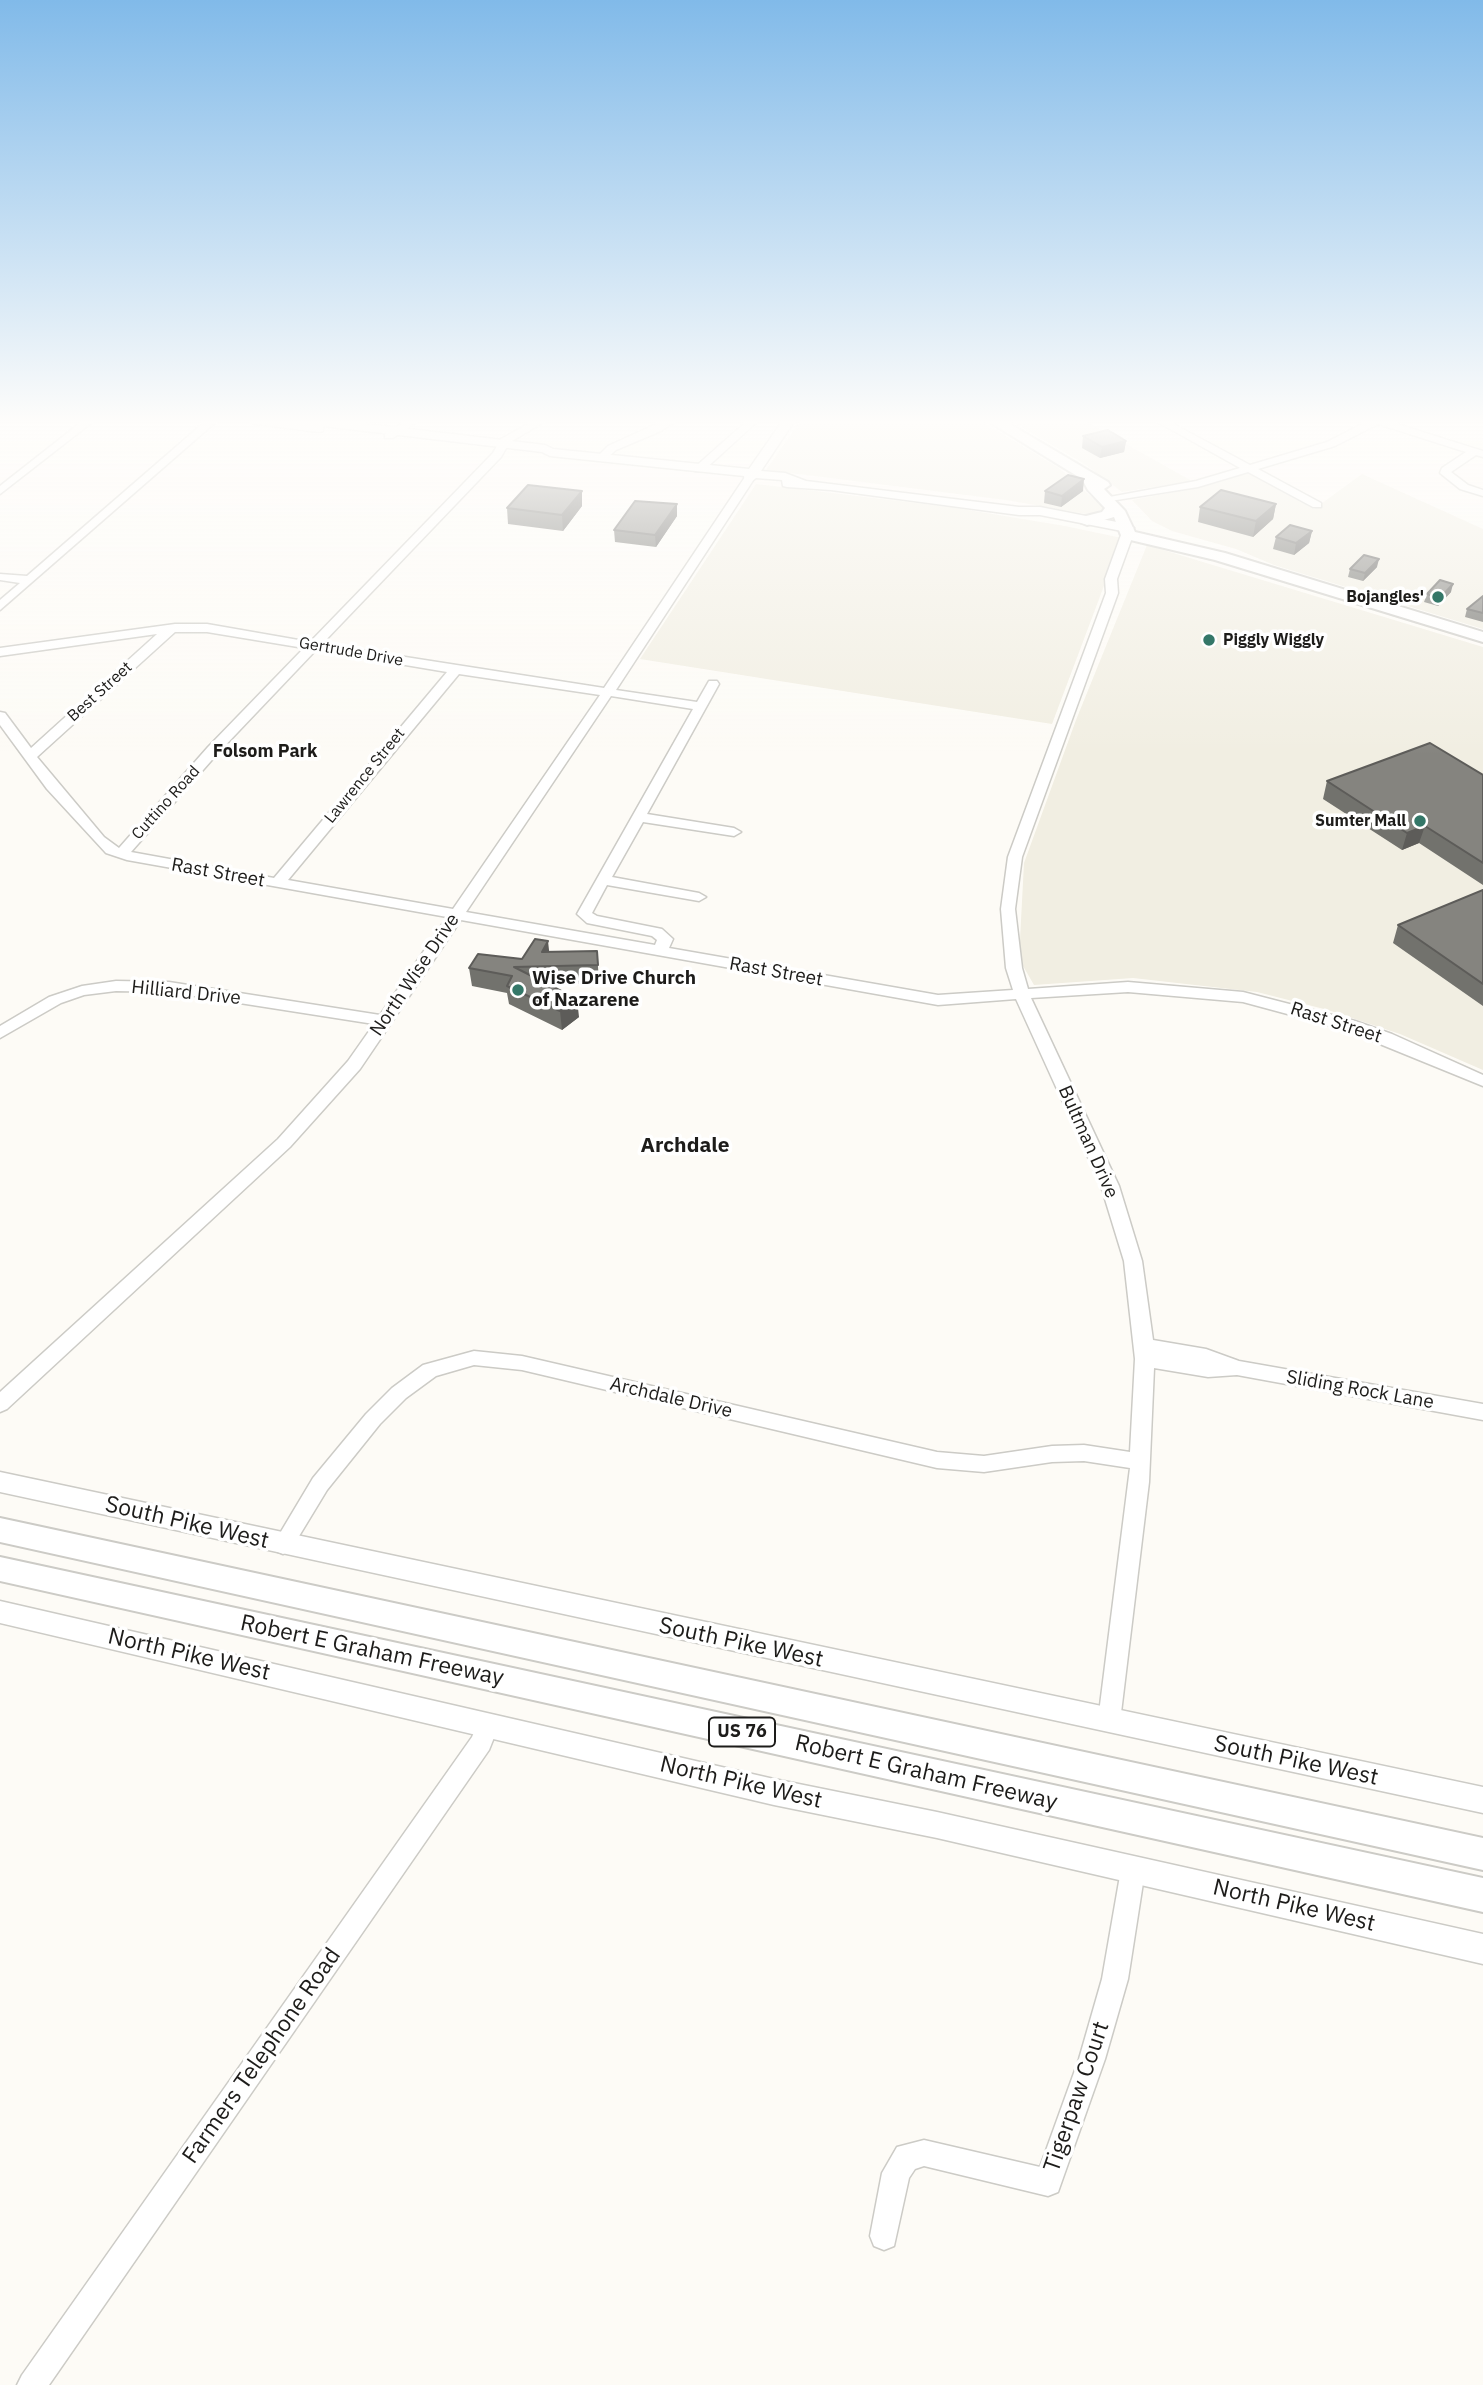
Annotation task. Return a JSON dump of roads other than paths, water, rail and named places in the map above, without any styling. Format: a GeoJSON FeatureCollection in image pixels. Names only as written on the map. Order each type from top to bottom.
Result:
{"type":"FeatureCollection","features":[{"type":"Feature","properties":{"kind":"highway"},"geometry":{"type":"LineString","coordinates":[[1148,531],[1201,551],[1483,638]]}},
{"type":"Feature","properties":{"kind":"highway"},"geometry":{"type":"LineString","coordinates":[[1151,531],[1201,551]]}},
{"type":"Feature","properties":{"kind":"highway","name":"Robert E Graham Freeway"},"geometry":{"type":"LineString","coordinates":[[0,1530],[1483,1854]]}},
{"type":"Feature","properties":{"kind":"highway","name":"Robert E Graham Freeway"},"geometry":{"type":"LineString","coordinates":[[0,1569],[1483,1895]]}},
{"type":"Feature","properties":{"kind":"main road","name":"South Pike West"},"geometry":{"type":"LineString","coordinates":[[0,1482],[283,1545],[1483,1800]]}},
{"type":"Feature","properties":{"kind":"main road","name":"North Pike West"},"geometry":{"type":"LineString","coordinates":[[0,1612],[774,1792],[937,1825],[1483,1950]]}},
{"type":"Feature","properties":{"kind":"street"},"geometry":{"type":"LineString","coordinates":[[0,606],[85,531]]}},
{"type":"Feature","properties":{"kind":"street","name":"Cuttino Road"},"geometry":{"type":"LineString","coordinates":[[122,854],[213,750],[422,531]]}},
{"type":"Feature","properties":{"kind":"street","name":"North Wise Drive"},"geometry":{"type":"LineString","coordinates":[[0,1404],[300,1128],[354,1065],[714,531]]}},
{"type":"Feature","properties":{"kind":"street","name":"Bultman Drive"},"geometry":{"type":"LineString","coordinates":[[1109,1721],[1136,1518],[1145,1353],[1133,1261],[1119,1211],[1096,1153],[1037,1034],[1022,995],[1014,968],[1008,909],[1015,859],[1114,585],[1122,581],[1136,531]]}},
{"type":"Feature","properties":{"kind":"street"},"geometry":{"type":"LineString","coordinates":[[0,577],[29,580]]}},
{"type":"Feature","properties":{"kind":"street","name":"Gertrude Drive"},"geometry":{"type":"LineString","coordinates":[[0,652],[170,629],[207,628],[455,670],[701,706]]}},
{"type":"Feature","properties":{"kind":"street","name":"Best Street"},"geometry":{"type":"LineString","coordinates":[[30,756],[170,629]]}},
{"type":"Feature","properties":{"kind":"street","name":"Lawrence Street"},"geometry":{"type":"LineString","coordinates":[[277,884],[455,670]]}},
{"type":"Feature","properties":{"kind":"street"},"geometry":{"type":"LineString","coordinates":[[659,952],[665,939],[657,932],[585,918],[585,910],[713,684]]}},
{"type":"Feature","properties":{"kind":"street","name":"Rast Street"},"geometry":{"type":"LineString","coordinates":[[0,716],[99,840],[111,850],[122,854],[277,884],[938,1000],[1128,986],[1243,997],[1349,1025],[1386,1038],[1483,1081]]}},
{"type":"Feature","properties":{"kind":"street"},"geometry":{"type":"LineString","coordinates":[[639,817],[734,832]]}},
{"type":"Feature","properties":{"kind":"street"},"geometry":{"type":"LineString","coordinates":[[602,880],[699,897]]}},
{"type":"Feature","properties":{"kind":"street","name":"Hilliard Drive"},"geometry":{"type":"LineString","coordinates":[[0,1034],[27,1014],[55,1000],[82,991],[116,986],[169,987],[383,1020]]}},
{"type":"Feature","properties":{"kind":"street","name":"Sliding Rock Lane"},"geometry":{"type":"LineString","coordinates":[[1145,1353],[1206,1356],[1237,1368],[1483,1412]]}},
{"type":"Feature","properties":{"kind":"street","name":"Archdale Drive"},"geometry":{"type":"LineString","coordinates":[[283,1545],[320,1484],[373,1419],[399,1393],[430,1370],[474,1358],[522,1363],[937,1460],[984,1464],[1052,1454],[1084,1453],[1140,1462]]}},
{"type":"Feature","properties":{"kind":"street","name":"Farmers Telephone Road"},"geometry":{"type":"LineString","coordinates":[[32,2385],[481,1743],[488,1725]]}},
{"type":"Feature","properties":{"kind":"street","name":"Tigerpaw Court"},"geometry":{"type":"LineString","coordinates":[[884,2236],[896,2173],[907,2157],[924,2153],[1048,2182],[1092,2059],[1115,1979],[1133,1870]]}},
{"type":"Feature","properties":{"kind":"place","name":"Bojangles'"},"geometry":{"type":"Point","coordinates":[1438,597]}},
{"type":"Feature","properties":{"kind":"place","name":"Piggly Wiggly"},"geometry":{"type":"Point","coordinates":[1209,640]}},
{"type":"Feature","properties":{"kind":"place","name":"Sumter Mall"},"geometry":{"type":"Point","coordinates":[1420,821]}},
{"type":"Feature","properties":{"kind":"place","name":"Wise Drive Church of Nazarene"},"geometry":{"type":"Point","coordinates":[518,990]}},
{"type":"Feature","properties":{"kind":"district","name":"Folsom Park"},"geometry":{"type":"Point","coordinates":[265,752]}},
{"type":"Feature","properties":{"kind":"district","name":"Archdale"},"geometry":{"type":"Point","coordinates":[685,1146]}}]}
